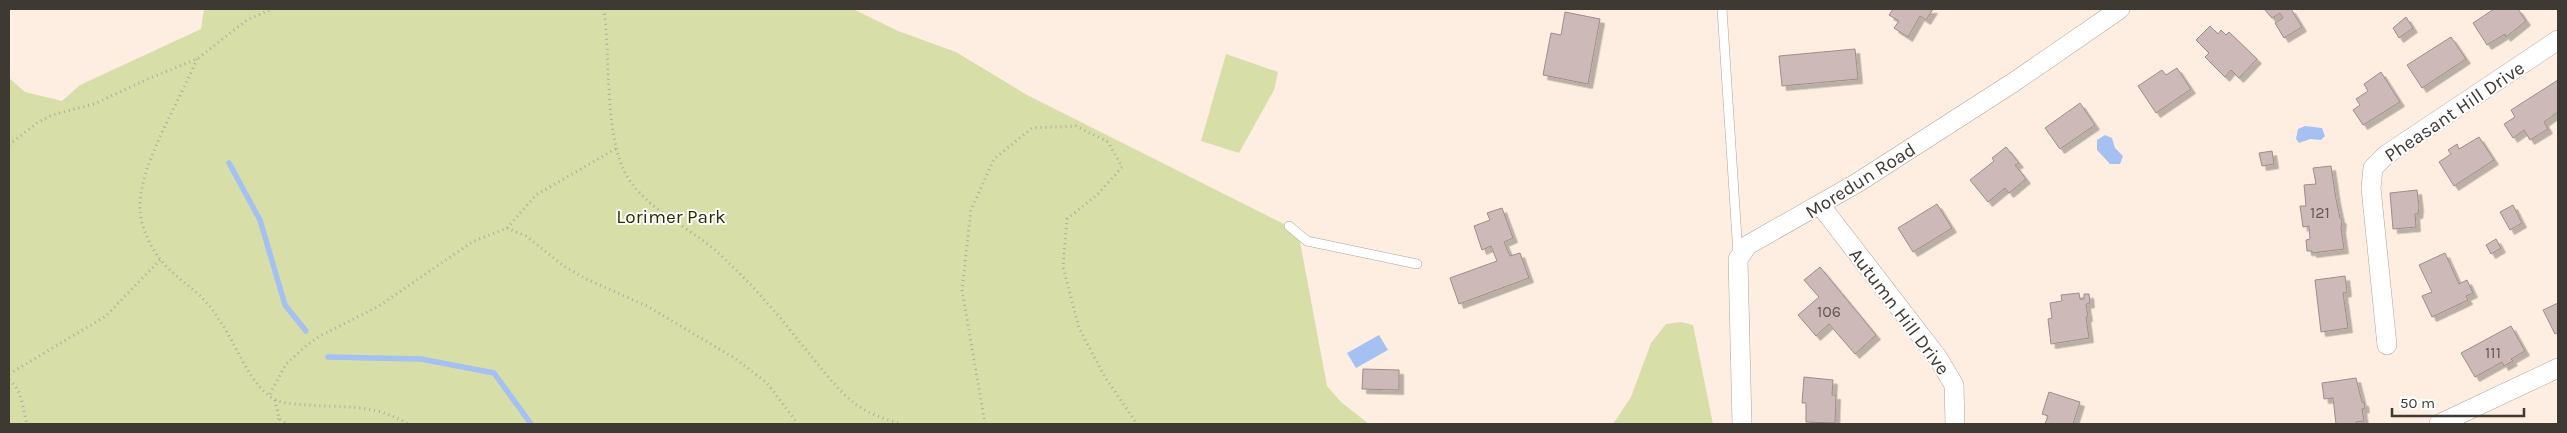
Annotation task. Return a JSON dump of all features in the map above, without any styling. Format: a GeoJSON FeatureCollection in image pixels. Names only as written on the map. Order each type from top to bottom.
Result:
{"type":"FeatureCollection","features":[{"type":"Feature","properties":{"kind":"street","name":"Moredun Road"},"geometry":{"type":"LineString","coordinates":[[1738,260],[1748,246],[1820,206],[2014,82],[2109,12]]}},
{"type":"Feature","properties":{"kind":"street","name":"Pheasant Hill Drive"},"geometry":{"type":"LineString","coordinates":[[2387,345],[2371,188],[2373,168],[2386,154],[2558,40]]}},
{"type":"Feature","properties":{"kind":"street","name":"Autumn Hill Drive"},"geometry":{"type":"LineString","coordinates":[[1820,206],[1938,358],[1954,385],[1955,424]]}},
{"type":"Feature","properties":{"kind":"street"},"geometry":{"type":"LineString","coordinates":[[1738,260],[1742,424]]}},
{"type":"Feature","properties":{"kind":"street"},"geometry":{"type":"LineString","coordinates":[[2439,424],[2558,368]]}},
{"type":"Feature","properties":{"kind":"lane"},"geometry":{"type":"LineString","coordinates":[[1722,9],[1738,260]]}},
{"type":"Feature","properties":{"kind":"lane"},"geometry":{"type":"LineString","coordinates":[[1288,226],[1307,241],[1416,264]]}},
{"type":"Feature","properties":{"kind":"path"},"geometry":{"type":"LineString","coordinates":[[9,145],[37,123],[52,115],[94,104],[197,59],[247,20],[272,9]]}},
{"type":"Feature","properties":{"kind":"path"},"geometry":{"type":"LineString","coordinates":[[604,9],[610,102],[617,148],[621,166],[635,188],[734,268],[843,392],[855,403],[871,412],[901,424]]}},
{"type":"Feature","properties":{"kind":"path"},"geometry":{"type":"LineString","coordinates":[[197,59],[154,155],[141,194],[140,210],[145,232],[160,260],[207,303],[225,328],[255,380],[275,400],[280,418],[286,424]]}},
{"type":"Feature","properties":{"kind":"path"},"geometry":{"type":"LineString","coordinates":[[985,424],[962,290],[971,210],[994,159],[1024,134],[1032,128],[1076,126],[1108,142],[1122,167],[1098,194],[1066,219],[1063,267],[1079,328],[1105,377],[1137,424]]}},
{"type":"Feature","properties":{"kind":"path"},"geometry":{"type":"LineString","coordinates":[[270,394],[286,364],[320,336],[379,306],[472,242],[507,228],[536,195],[617,148]]}},
{"type":"Feature","properties":{"kind":"path"},"geometry":{"type":"LineString","coordinates":[[507,228],[526,236],[564,266],[586,279],[647,306],[729,354],[763,379],[798,424]]}},
{"type":"Feature","properties":{"kind":"path"},"geometry":{"type":"LineString","coordinates":[[9,374],[106,316],[160,260]]}},
{"type":"Feature","properties":{"kind":"path"},"geometry":{"type":"LineString","coordinates":[[9,380],[15,384],[19,392],[27,424]]}},
{"type":"Feature","properties":{"kind":"path"},"geometry":{"type":"LineString","coordinates":[[275,400],[308,405],[361,406],[391,414],[408,424]]}},
{"type":"Feature","properties":{"kind":"path"},"geometry":{"type":"LineString","coordinates":[[276,424],[280,418]]}},
{"type":"Feature","properties":{"kind":"green space","name":"Lorimer Park"},"geometry":{"type":"Polygon","coordinates":[[[204,9],[853,9],[898,31],[956,52],[1027,95],[1298,231],[1327,386],[1341,402],[1369,424],[9,424],[9,78],[25,92],[62,101],[80,85],[201,29],[204,9]]]}},
{"type":"Feature","properties":{"kind":"green space"},"geometry":{"type":"Polygon","coordinates":[[[1226,54],[1278,72],[1274,90],[1239,153],[1201,141],[1226,54]]]}},
{"type":"Feature","properties":{"kind":"green space"},"geometry":{"type":"Polygon","coordinates":[[[1681,322],[1693,325],[1713,424],[1613,424],[1631,397],[1651,343],[1666,324],[1681,322]]]}},
{"type":"Feature","properties":{"kind":"water"},"geometry":{"type":"Polygon","coordinates":[[[2305,126],[2322,128],[2325,136],[2321,140],[2310,139],[2299,143],[2296,139],[2298,129],[2305,126]]]}},
{"type":"Feature","properties":{"kind":"water"},"geometry":{"type":"Polygon","coordinates":[[[2105,135],[2112,138],[2115,148],[2123,156],[2120,164],[2110,164],[2097,150],[2097,140],[2105,135]]]}},
{"type":"Feature","properties":{"kind":"water"},"geometry":{"type":"Polygon","coordinates":[[[1379,335],[1388,350],[1356,368],[1347,353],[1379,335]]]}},
{"type":"Feature","properties":{"kind":"building"},"geometry":{"type":"Polygon","coordinates":[[[1893,9],[1933,9],[1926,20],[1920,16],[1908,37],[1894,28],[1899,21],[1889,15],[1893,9]]]}},
{"type":"Feature","properties":{"kind":"building"},"geometry":{"type":"Polygon","coordinates":[[[2264,9],[2291,9],[2302,27],[2284,38],[2275,23],[2283,18],[2280,13],[2272,18],[2264,9]]]}},
{"type":"Feature","properties":{"kind":"building"},"geometry":{"type":"Polygon","coordinates":[[[2494,9],[2518,9],[2526,21],[2506,37],[2505,34],[2487,45],[2473,23],[2494,9]]]}},
{"type":"Feature","properties":{"kind":"building"},"geometry":{"type":"Polygon","coordinates":[[[1565,12],[1600,19],[1588,84],[1543,75],[1551,33],[1561,35],[1565,12]]]}},
{"type":"Feature","properties":{"kind":"building"},"geometry":{"type":"Polygon","coordinates":[[[2406,17],[2413,28],[2399,38],[2393,28],[2406,17]]]}},
{"type":"Feature","properties":{"kind":"building"},"geometry":{"type":"Polygon","coordinates":[[[2210,26],[2218,34],[2221,30],[2226,35],[2229,32],[2257,59],[2239,78],[2231,70],[2225,77],[2205,57],[2209,53],[2196,40],[2210,26]]]}},
{"type":"Feature","properties":{"kind":"building"},"geometry":{"type":"Polygon","coordinates":[[[2451,37],[2466,59],[2422,88],[2407,65],[2451,37]]]}},
{"type":"Feature","properties":{"kind":"building"},"geometry":{"type":"Polygon","coordinates":[[[1855,49],[1858,79],[1782,86],[1779,56],[1855,49]]]}},
{"type":"Feature","properties":{"kind":"building"},"geometry":{"type":"Polygon","coordinates":[[[2177,68],[2191,89],[2156,113],[2138,86],[2162,70],[2166,75],[2177,68]]]}},
{"type":"Feature","properties":{"kind":"building"},"geometry":{"type":"Polygon","coordinates":[[[2381,72],[2400,102],[2363,125],[2353,110],[2360,105],[2356,99],[2368,91],[2364,84],[2381,72]]]}},
{"type":"Feature","properties":{"kind":"building"},"geometry":{"type":"Polygon","coordinates":[[[2558,80],[2558,112],[2544,122],[2548,129],[2530,140],[2524,130],[2513,138],[2504,124],[2515,117],[2511,110],[2558,80]]]}},
{"type":"Feature","properties":{"kind":"building"},"geometry":{"type":"Polygon","coordinates":[[[2080,103],[2095,125],[2060,149],[2045,128],[2080,103]]]}},
{"type":"Feature","properties":{"kind":"building"},"geometry":{"type":"Polygon","coordinates":[[[2479,137],[2494,160],[2454,186],[2439,162],[2451,154],[2448,150],[2457,144],[2459,149],[2479,137]]]}},
{"type":"Feature","properties":{"kind":"building"},"geometry":{"type":"Polygon","coordinates":[[[2006,147],[2019,163],[2015,165],[2026,179],[2009,193],[2005,188],[1988,202],[1970,180],[1994,161],[1992,158],[2006,147]]]}},
{"type":"Feature","properties":{"kind":"building"},"geometry":{"type":"Polygon","coordinates":[[[2272,151],[2274,164],[2262,166],[2259,153],[2272,151]]]}},
{"type":"Feature","properties":{"kind":"building"},"geometry":{"type":"Polygon","coordinates":[[[2331,166],[2336,199],[2342,220],[2341,228],[2344,249],[2312,253],[2312,251],[2307,251],[2306,240],[2310,239],[2309,226],[2303,227],[2300,206],[2306,206],[2304,185],[2316,184],[2313,168],[2331,166]]]}},
{"type":"Feature","properties":{"kind":"building"},"geometry":{"type":"Polygon","coordinates":[[[2417,190],[2419,207],[2418,214],[2415,214],[2416,227],[2393,229],[2390,193],[2417,190]]]}},
{"type":"Feature","properties":{"kind":"building"},"geometry":{"type":"Polygon","coordinates":[[[1937,204],[1952,228],[1913,252],[1898,228],[1937,204]]]}},
{"type":"Feature","properties":{"kind":"building"},"geometry":{"type":"Polygon","coordinates":[[[2513,205],[2522,223],[2510,230],[2500,212],[2513,205]]]}},
{"type":"Feature","properties":{"kind":"building"},"geometry":{"type":"Polygon","coordinates":[[[1502,208],[1513,238],[1504,242],[1510,256],[1520,253],[1529,278],[1459,304],[1450,278],[1497,261],[1491,246],[1482,250],[1474,226],[1490,220],[1487,213],[1502,208]]]}},
{"type":"Feature","properties":{"kind":"building"},"geometry":{"type":"Polygon","coordinates":[[[2496,239],[2501,248],[2491,254],[2486,245],[2496,239]]]}},
{"type":"Feature","properties":{"kind":"building"},"geometry":{"type":"Polygon","coordinates":[[[2445,253],[2459,284],[2467,280],[2473,293],[2466,296],[2468,300],[2432,317],[2422,296],[2432,292],[2419,265],[2445,253]]]}},
{"type":"Feature","properties":{"kind":"building"},"geometry":{"type":"Polygon","coordinates":[[[1820,267],[1876,335],[1855,354],[1829,324],[1816,336],[1798,315],[1819,297],[1804,280],[1820,267]]]}},
{"type":"Feature","properties":{"kind":"building"},"geometry":{"type":"Polygon","coordinates":[[[2345,276],[2347,292],[2343,293],[2348,328],[2321,332],[2315,280],[2345,276]]]}},
{"type":"Feature","properties":{"kind":"building"},"geometry":{"type":"Polygon","coordinates":[[[2079,293],[2080,299],[2084,299],[2084,294],[2089,294],[2090,303],[2086,304],[2088,317],[2086,317],[2089,338],[2051,344],[2048,319],[2052,318],[2050,303],[2062,301],[2061,295],[2079,293]]]}},
{"type":"Feature","properties":{"kind":"building"},"geometry":{"type":"Polygon","coordinates":[[[2558,303],[2558,332],[2555,334],[2543,310],[2558,303]]]}},
{"type":"Feature","properties":{"kind":"building"},"geometry":{"type":"Polygon","coordinates":[[[2511,326],[2525,351],[2511,359],[2513,361],[2504,366],[2502,362],[2475,377],[2461,353],[2511,326]]]}},
{"type":"Feature","properties":{"kind":"building"},"geometry":{"type":"Polygon","coordinates":[[[1363,369],[1399,370],[1399,390],[1362,389],[1363,369]]]}},
{"type":"Feature","properties":{"kind":"building"},"geometry":{"type":"Polygon","coordinates":[[[1804,377],[1833,380],[1832,395],[1836,395],[1835,423],[1806,422],[1806,403],[1802,403],[1804,377]]]}},
{"type":"Feature","properties":{"kind":"building"},"geometry":{"type":"Polygon","coordinates":[[[2356,378],[2362,402],[2364,402],[2365,408],[2362,409],[2364,421],[2356,422],[2356,424],[2336,424],[2333,398],[2324,399],[2322,383],[2356,378]]]}},
{"type":"Feature","properties":{"kind":"building"},"geometry":{"type":"Polygon","coordinates":[[[2049,392],[2080,402],[2073,424],[2045,424],[2048,416],[2042,414],[2049,392]]]}},
{"type":"Feature","properties":{"kind":"waterway"},"geometry":{"type":"LineString","coordinates":[[229,163],[260,220],[285,305],[306,331]]}},
{"type":"Feature","properties":{"kind":"waterway"},"geometry":{"type":"LineString","coordinates":[[328,357],[421,359],[494,373],[531,424]]}}]}
